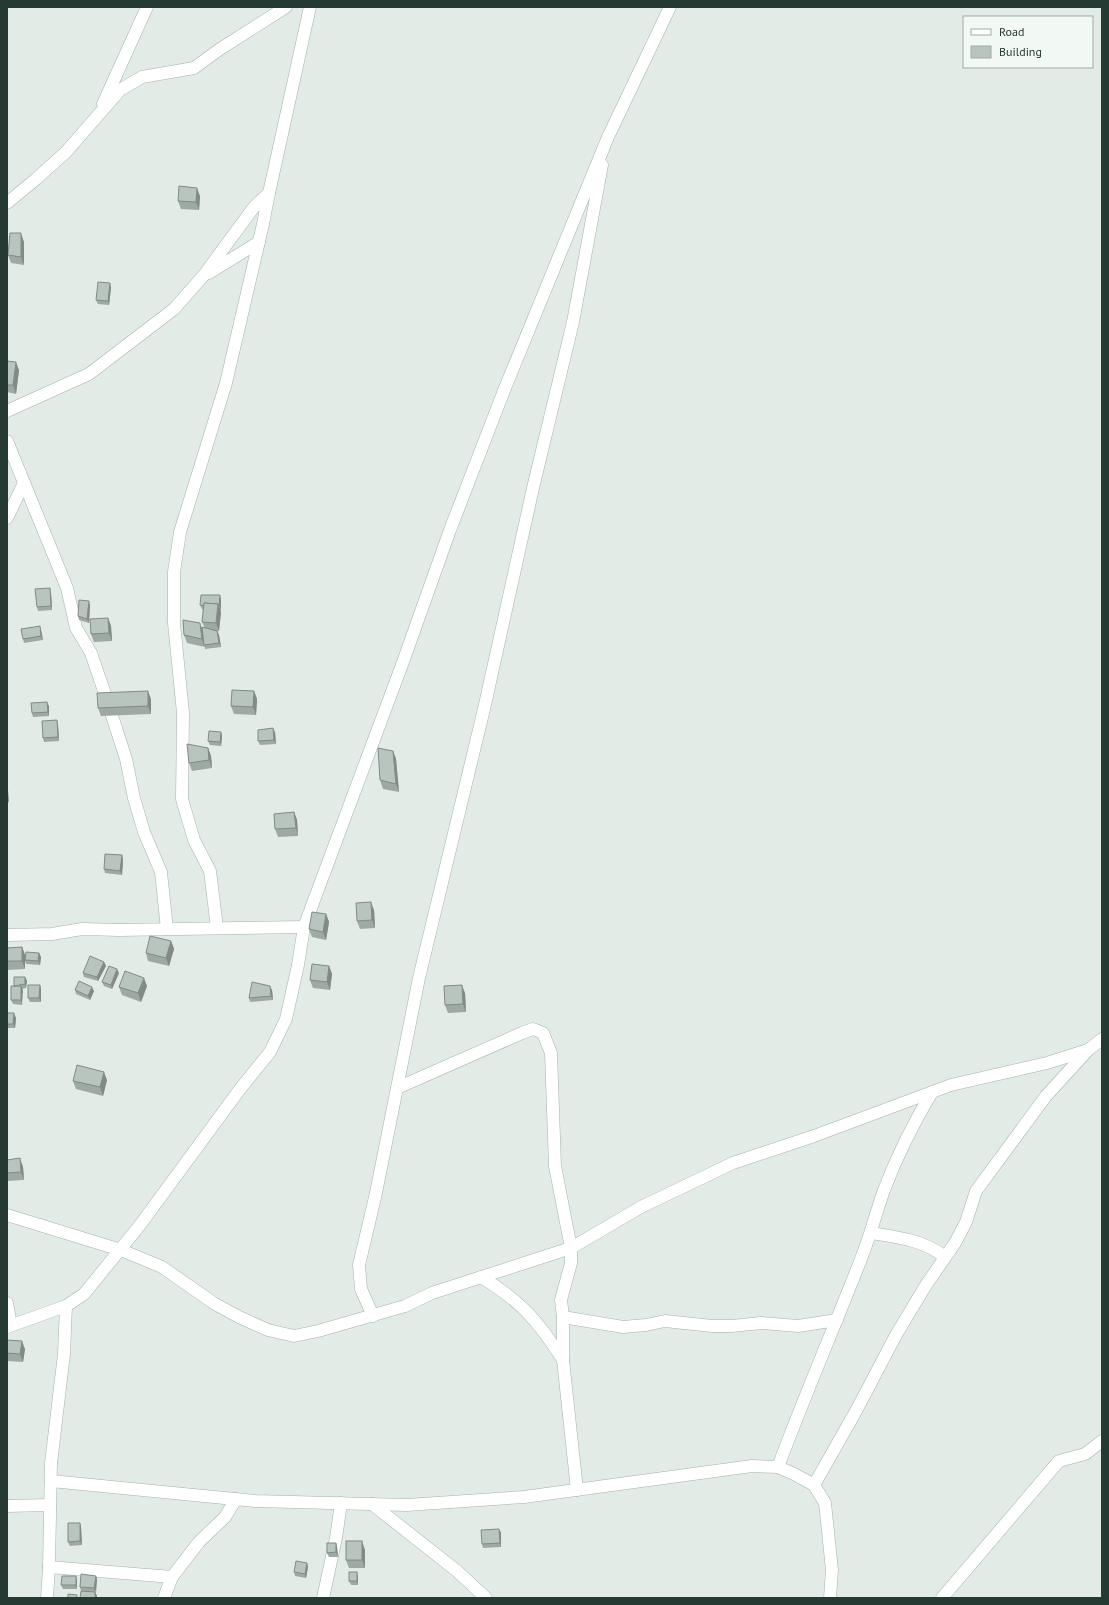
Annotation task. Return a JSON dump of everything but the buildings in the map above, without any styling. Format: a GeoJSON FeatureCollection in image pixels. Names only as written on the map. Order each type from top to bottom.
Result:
{"type":"FeatureCollection","features":[{"type":"Feature","properties":{"kind":"street"},"geometry":{"type":"LineString","coordinates":[[98,115],[147,7]]}},
{"type":"Feature","properties":{"kind":"street"},"geometry":{"type":"LineString","coordinates":[[7,203],[66,152],[120,90],[142,77],[194,68],[220,49],[286,7]]}},
{"type":"Feature","properties":{"kind":"street"},"geometry":{"type":"LineString","coordinates":[[217,928],[210,871],[194,840],[182,798],[183,713],[174,623],[174,572],[180,532],[226,383],[259,242],[310,7]]}},
{"type":"Feature","properties":{"kind":"street"},"geometry":{"type":"LineString","coordinates":[[7,1303],[9,1326],[66,1306],[84,1294],[121,1250],[240,1089],[270,1052],[286,1019],[298,965],[304,927],[403,662],[450,530],[490,426],[608,137],[670,7]]}},
{"type":"Feature","properties":{"kind":"street"},"geometry":{"type":"LineString","coordinates":[[373,1316],[361,1289],[359,1265],[376,1193],[419,978],[484,709],[533,488],[573,322],[589,228],[608,137]]}},
{"type":"Feature","properties":{"kind":"street"},"geometry":{"type":"LineString","coordinates":[[7,411],[89,374],[174,309],[204,275],[254,207],[269,193]]}},
{"type":"Feature","properties":{"kind":"street"},"geometry":{"type":"LineString","coordinates":[[204,275],[259,242]]}},
{"type":"Feature","properties":{"kind":"street"},"geometry":{"type":"LineString","coordinates":[[7,441],[66,588],[76,628],[91,653],[106,697],[126,759],[134,798],[144,832],[161,872],[167,929]]}},
{"type":"Feature","properties":{"kind":"street"},"geometry":{"type":"LineString","coordinates":[[7,518],[24,484]]}},
{"type":"Feature","properties":{"kind":"street"},"geometry":{"type":"LineString","coordinates":[[7,935],[52,934],[82,928],[119,930],[304,927]]}},
{"type":"Feature","properties":{"kind":"street"},"geometry":{"type":"LineString","coordinates":[[397,1088],[522,1033],[533,1029],[543,1032],[551,1053],[554,1166],[571,1248],[571,1263],[561,1300],[564,1360],[577,1490]]}},
{"type":"Feature","properties":{"kind":"street"},"geometry":{"type":"LineString","coordinates":[[814,1485],[856,1412],[900,1328],[966,1222],[976,1191],[1046,1096],[1088,1050],[1102,1039]]}},
{"type":"Feature","properties":{"kind":"street"},"geometry":{"type":"LineString","coordinates":[[7,1214],[121,1250],[162,1267],[215,1304],[239,1317],[268,1330],[294,1336],[318,1331],[405,1306],[432,1293],[571,1248],[641,1207],[733,1163],[814,1136],[951,1085],[1047,1063],[1088,1050]]}},
{"type":"Feature","properties":{"kind":"street"},"geometry":{"type":"LineString","coordinates":[[778,1466],[807,1390],[872,1233],[884,1191],[904,1143],[932,1092]]}},
{"type":"Feature","properties":{"kind":"street"},"geometry":{"type":"LineString","coordinates":[[872,1233],[909,1239],[938,1251],[945,1257]]}},
{"type":"Feature","properties":{"kind":"street"},"geometry":{"type":"LineString","coordinates":[[481,1277],[503,1290],[528,1312],[546,1333],[564,1360]]}},
{"type":"Feature","properties":{"kind":"street"},"geometry":{"type":"LineString","coordinates":[[47,1598],[51,1463],[64,1354],[66,1306]]}},
{"type":"Feature","properties":{"kind":"street"},"geometry":{"type":"LineString","coordinates":[[563,1317],[623,1327],[646,1325],[665,1321],[712,1326],[732,1326],[760,1323],[798,1326],[837,1320]]}},
{"type":"Feature","properties":{"kind":"street"},"geometry":{"type":"LineString","coordinates":[[942,1598],[1059,1461],[1085,1454],[1102,1441]]}},
{"type":"Feature","properties":{"kind":"street"},"geometry":{"type":"LineString","coordinates":[[50,1481],[236,1499],[407,1505],[524,1497],[752,1466],[778,1466],[814,1485],[824,1502],[832,1570],[830,1598]]}},
{"type":"Feature","properties":{"kind":"street"},"geometry":{"type":"LineString","coordinates":[[164,1598],[172,1577],[199,1542],[225,1517],[236,1499]]}},
{"type":"Feature","properties":{"kind":"street"},"geometry":{"type":"LineString","coordinates":[[323,1598],[336,1538],[341,1503]]}},
{"type":"Feature","properties":{"kind":"street"},"geometry":{"type":"LineString","coordinates":[[372,1504],[457,1571],[486,1598]]}},
{"type":"Feature","properties":{"kind":"street"},"geometry":{"type":"LineString","coordinates":[[7,1506],[50,1505]]}},
{"type":"Feature","properties":{"kind":"street"},"geometry":{"type":"LineString","coordinates":[[49,1567],[172,1577]]}}]}
